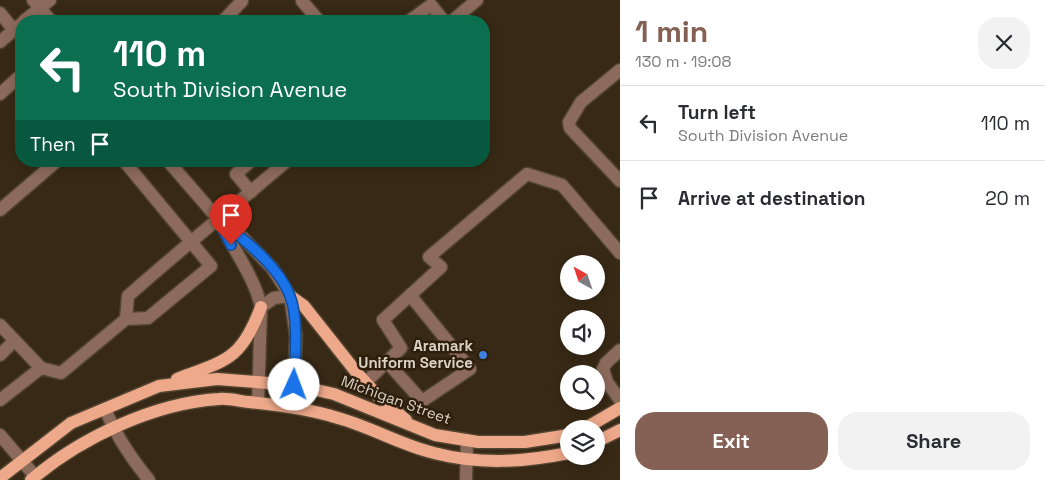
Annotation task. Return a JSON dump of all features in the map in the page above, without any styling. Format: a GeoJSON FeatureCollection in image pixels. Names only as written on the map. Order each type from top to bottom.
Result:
{"type":"FeatureCollection","features":[{"type":"Feature","properties":{"kind":"main road"},"geometry":{"type":"LineString","coordinates":[[290,296],[304,306],[366,383],[416,428]]}},
{"type":"Feature","properties":{"kind":"main road"},"geometry":{"type":"LineString","coordinates":[[159,386],[223,361],[237,351],[251,334],[261,307]]}},
{"type":"Feature","properties":{"kind":"main road","name":"Michigan Street"},"geometry":{"type":"LineString","coordinates":[[0,478],[21,460],[71,424],[159,386],[217,379],[294,385],[334,394],[435,435],[467,440],[524,442],[560,436]]}},
{"type":"Feature","properties":{"kind":"main road"},"geometry":{"type":"LineString","coordinates":[[33,478],[72,448],[167,406],[220,399],[284,406],[339,418],[434,453],[466,460],[480,462],[528,461],[560,455]]}},
{"type":"Feature","properties":{"kind":"main road"},"geometry":{"type":"LineString","coordinates":[[599,420],[620,408]]}},
{"type":"Feature","properties":{"kind":"main road"},"geometry":{"type":"LineString","coordinates":[[605,438],[620,430]]}},
{"type":"Feature","properties":{"kind":"street"},"geometry":{"type":"LineString","coordinates":[[459,15],[477,0]]}},
{"type":"Feature","properties":{"kind":"street"},"geometry":{"type":"LineString","coordinates":[[229,15],[242,1]]}},
{"type":"Feature","properties":{"kind":"street"},"geometry":{"type":"LineString","coordinates":[[302,2],[314,15]]}},
{"type":"Feature","properties":{"kind":"street"},"geometry":{"type":"LineString","coordinates":[[30,15],[41,3],[48,15]]}},
{"type":"Feature","properties":{"kind":"street"},"geometry":{"type":"LineString","coordinates":[[417,15],[430,5],[439,15]]}},
{"type":"Feature","properties":{"kind":"street"},"geometry":{"type":"LineString","coordinates":[[0,13],[15,25]]}},
{"type":"Feature","properties":{"kind":"street"},"geometry":{"type":"LineString","coordinates":[[0,42],[15,30]]}},
{"type":"Feature","properties":{"kind":"street"},"geometry":{"type":"LineString","coordinates":[[620,70],[581,102],[569,122],[570,128],[620,181]]}},
{"type":"Feature","properties":{"kind":"street"},"geometry":{"type":"LineString","coordinates":[[0,94],[15,80]]}},
{"type":"Feature","properties":{"kind":"street"},"geometry":{"type":"LineString","coordinates":[[0,210],[51,167]]}},
{"type":"Feature","properties":{"kind":"street"},"geometry":{"type":"LineString","coordinates":[[0,325],[41,368],[61,374],[126,319],[148,318],[212,266],[129,167]]}},
{"type":"Feature","properties":{"kind":"street"},"geometry":{"type":"LineString","coordinates":[[173,167],[218,220],[258,293],[261,307],[258,403]]}},
{"type":"Feature","properties":{"kind":"street"},"geometry":{"type":"LineString","coordinates":[[244,167],[236,174],[251,192]]}},
{"type":"Feature","properties":{"kind":"street"},"geometry":{"type":"LineString","coordinates":[[126,319],[128,296],[190,240],[218,220],[251,192],[271,167]]}},
{"type":"Feature","properties":{"kind":"street"},"geometry":{"type":"LineString","coordinates":[[366,383],[401,348],[383,320],[441,267],[429,257],[528,174],[562,185],[620,253]]}},
{"type":"Feature","properties":{"kind":"street"},"geometry":{"type":"LineString","coordinates":[[218,220],[242,237],[272,268],[290,296],[296,336],[294,385],[284,406]]}},
{"type":"Feature","properties":{"kind":"street"},"geometry":{"type":"LineString","coordinates":[[387,362],[422,401],[470,369],[410,295]]}},
{"type":"Feature","properties":{"kind":"street"},"geometry":{"type":"LineString","coordinates":[[261,307],[274,298],[290,296]]}},
{"type":"Feature","properties":{"kind":"street"},"geometry":{"type":"LineString","coordinates":[[0,355],[14,340]]}},
{"type":"Feature","properties":{"kind":"street"},"geometry":{"type":"LineString","coordinates":[[620,350],[606,363],[603,369],[607,382],[620,400]]}},
{"type":"Feature","properties":{"kind":"street"},"geometry":{"type":"LineString","coordinates":[[0,400],[41,368]]}},
{"type":"Feature","properties":{"kind":"street"},"geometry":{"type":"LineString","coordinates":[[105,409],[113,429],[127,453],[149,480]]}},
{"type":"Feature","properties":{"kind":"street"},"geometry":{"type":"LineString","coordinates":[[0,435],[33,478]]}},
{"type":"Feature","properties":{"kind":"street"},"geometry":{"type":"LineString","coordinates":[[466,480],[467,440]]}},
{"type":"Feature","properties":{"kind":"place","name":"Aramark Uniform Service"},"geometry":{"type":"Point","coordinates":[483,355]}},
{"type":"Feature","properties":{"kind":"route"},"geometry":{"type":"LineString","coordinates":[[231,245],[218,220],[242,237],[272,268],[290,296],[296,336],[294,385]]}}]}
